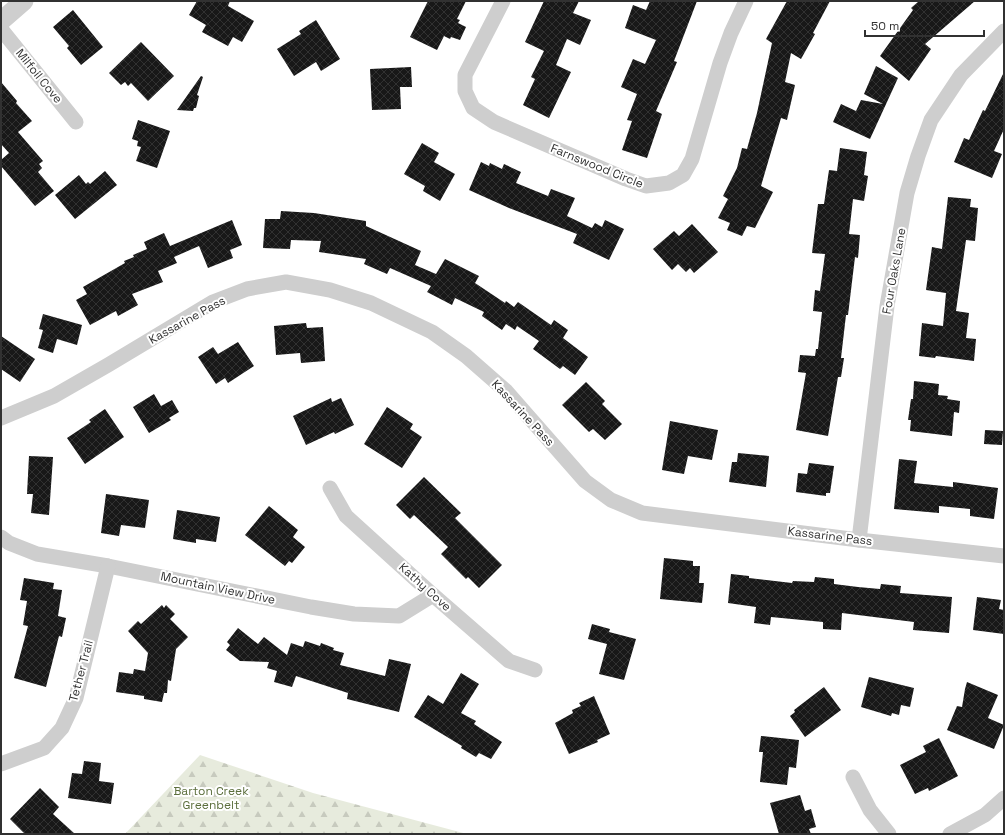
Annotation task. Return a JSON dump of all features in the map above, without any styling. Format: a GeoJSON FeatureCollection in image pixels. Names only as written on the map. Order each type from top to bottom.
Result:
{"type":"FeatureCollection","features":[{"type":"Feature","properties":{"kind":"street"},"geometry":{"type":"LineString","coordinates":[[1,21],[24,1]]}},
{"type":"Feature","properties":{"kind":"street","name":"Farnswood Circle"},"geometry":{"type":"LineString","coordinates":[[503,1],[465,75],[465,91],[473,108],[494,122],[626,179],[646,186],[669,183],[683,175],[692,159],[720,63],[731,33],[746,1]]}},
{"type":"Feature","properties":{"kind":"street","name":"Milfoil Cove"},"geometry":{"type":"LineString","coordinates":[[1,29],[76,122]]}},
{"type":"Feature","properties":{"kind":"street","name":"Four Oaks Lane"},"geometry":{"type":"LineString","coordinates":[[860,540],[887,306],[907,193],[931,120],[961,75],[1004,31]]}},
{"type":"Feature","properties":{"kind":"street","name":"Kassarine Pass"},"geometry":{"type":"LineString","coordinates":[[1,418],[54,396],[213,302],[247,289],[286,282],[330,290],[371,303],[432,332],[466,356],[506,391],[585,481],[610,500],[642,513],[1004,556]]}},
{"type":"Feature","properties":{"kind":"street","name":"Kathy Cove"},"geometry":{"type":"LineString","coordinates":[[330,488],[346,516],[433,595],[509,661],[535,670]]}},
{"type":"Feature","properties":{"kind":"street","name":"Mountain View Drive"},"geometry":{"type":"LineString","coordinates":[[1,537],[9,543],[37,554],[108,566],[311,607],[354,614],[399,616],[433,595]]}},
{"type":"Feature","properties":{"kind":"street","name":"Tether Trail"},"geometry":{"type":"LineString","coordinates":[[1,764],[44,748],[62,728],[76,698],[108,566]]}},
{"type":"Feature","properties":{"kind":"street"},"geometry":{"type":"LineString","coordinates":[[853,777],[870,810],[888,834]]}},
{"type":"Feature","properties":{"kind":"street"},"geometry":{"type":"LineString","coordinates":[[950,834],[985,815],[1004,798]]}},
{"type":"Feature","properties":{"kind":"green space","name":"Barton Creek Greenbelt"},"geometry":{"type":"Polygon","coordinates":[[[200,755],[313,793],[467,834],[125,834],[200,755]]]}},
{"type":"Feature","properties":{"kind":"building"},"geometry":{"type":"Polygon","coordinates":[[[197,1],[230,1],[228,6],[254,21],[242,42],[233,37],[228,46],[202,32],[206,25],[189,15],[197,1]]]}},
{"type":"Feature","properties":{"kind":"building"},"geometry":{"type":"Polygon","coordinates":[[[428,1],[466,1],[457,19],[460,20],[458,23],[466,27],[460,40],[451,37],[450,39],[444,36],[437,50],[410,37],[428,1]]]}},
{"type":"Feature","properties":{"kind":"building"},"geometry":{"type":"Polygon","coordinates":[[[544,1],[579,1],[573,13],[591,20],[580,45],[567,39],[556,65],[571,72],[549,118],[523,105],[535,79],[531,77],[544,51],[525,42],[544,1]]]}},
{"type":"Feature","properties":{"kind":"building"},"geometry":{"type":"Polygon","coordinates":[[[650,1],[697,1],[674,61],[677,62],[656,111],[662,114],[647,158],[622,150],[632,121],[627,120],[637,94],[621,87],[633,59],[645,64],[656,40],[625,28],[633,5],[646,10],[650,1]]]}},
{"type":"Feature","properties":{"kind":"building"},"geometry":{"type":"Polygon","coordinates":[[[787,1],[830,1],[813,33],[815,34],[801,59],[791,53],[785,82],[795,85],[787,120],[781,118],[761,186],[773,192],[755,228],[747,226],[742,236],[727,230],[730,223],[718,218],[728,199],[723,196],[737,168],[742,148],[747,149],[757,113],[772,43],[766,39],[787,1]]]}},
{"type":"Feature","properties":{"kind":"building"},"geometry":{"type":"Polygon","coordinates":[[[919,1],[975,1],[925,44],[931,49],[909,81],[880,56],[913,10],[911,8],[919,1]]]}},
{"type":"Feature","properties":{"kind":"building"},"geometry":{"type":"Polygon","coordinates":[[[73,10],[103,47],[81,65],[67,48],[69,46],[53,27],[73,10]]]}},
{"type":"Feature","properties":{"kind":"building"},"geometry":{"type":"Polygon","coordinates":[[[316,20],[340,59],[321,71],[316,62],[294,76],[277,49],[301,34],[299,31],[316,20]]]}},
{"type":"Feature","properties":{"kind":"building"},"geometry":{"type":"Polygon","coordinates":[[[141,42],[174,76],[148,101],[131,83],[128,86],[125,82],[121,85],[109,73],[141,42]]]}},
{"type":"Feature","properties":{"kind":"building"},"geometry":{"type":"Polygon","coordinates":[[[876,66],[898,78],[870,139],[833,122],[841,104],[856,111],[861,100],[883,104],[864,94],[876,66]]]}},
{"type":"Feature","properties":{"kind":"building"},"geometry":{"type":"Polygon","coordinates":[[[411,67],[412,87],[400,87],[401,109],[372,110],[370,69],[411,67]]]}},
{"type":"Feature","properties":{"kind":"building"},"geometry":{"type":"Polygon","coordinates":[[[1004,72],[1004,129],[994,151],[1002,154],[992,178],[954,162],[964,138],[969,140],[983,110],[985,111],[1004,72]]]}},
{"type":"Feature","properties":{"kind":"building"},"geometry":{"type":"Polygon","coordinates":[[[201,76],[203,77],[197,95],[199,96],[196,108],[194,108],[193,111],[177,110],[201,76]]]}},
{"type":"Feature","properties":{"kind":"building"},"geometry":{"type":"Polygon","coordinates":[[[1,82],[17,101],[16,103],[32,121],[18,132],[43,161],[39,164],[42,168],[38,172],[54,191],[35,206],[1,166],[1,160],[9,153],[1,144],[1,82]]]}},
{"type":"Feature","properties":{"kind":"building"},"geometry":{"type":"Polygon","coordinates":[[[138,120],[170,131],[157,168],[136,161],[141,147],[137,146],[138,141],[132,139],[138,120]]]}},
{"type":"Feature","properties":{"kind":"building"},"geometry":{"type":"Polygon","coordinates":[[[422,143],[439,153],[434,162],[455,174],[440,201],[423,191],[425,186],[404,174],[422,143]]]}},
{"type":"Feature","properties":{"kind":"building"},"geometry":{"type":"Polygon","coordinates":[[[840,148],[867,152],[864,175],[868,176],[864,201],[853,199],[849,234],[860,235],[858,258],[855,257],[841,358],[844,358],[841,377],[838,377],[828,436],[796,430],[806,373],[798,372],[800,355],[815,356],[816,349],[818,349],[822,312],[813,311],[815,290],[820,291],[825,254],[812,253],[818,204],[824,204],[829,170],[837,171],[840,148]]]}},
{"type":"Feature","properties":{"kind":"building"},"geometry":{"type":"Polygon","coordinates":[[[481,162],[489,166],[490,163],[502,169],[504,164],[521,172],[516,183],[548,196],[551,189],[575,198],[567,216],[592,228],[595,223],[602,227],[605,220],[624,229],[609,260],[573,243],[577,234],[509,208],[469,190],[481,162]]]}},
{"type":"Feature","properties":{"kind":"building"},"geometry":{"type":"Polygon","coordinates":[[[105,171],[117,185],[75,219],[55,195],[79,175],[86,184],[88,182],[90,184],[105,171]]]}},
{"type":"Feature","properties":{"kind":"building"},"geometry":{"type":"Polygon","coordinates":[[[948,197],[971,199],[970,207],[978,208],[975,241],[966,240],[956,311],[969,313],[966,338],[976,339],[974,361],[936,356],[935,358],[919,356],[922,323],[943,326],[946,293],[926,290],[932,247],[942,249],[948,197]]]}},
{"type":"Feature","properties":{"kind":"building"},"geometry":{"type":"Polygon","coordinates":[[[281,211],[314,213],[366,221],[366,226],[421,251],[415,265],[436,274],[445,259],[479,276],[475,283],[505,303],[506,301],[514,307],[518,302],[551,325],[554,320],[568,330],[563,338],[588,357],[575,375],[563,366],[560,369],[533,349],[539,341],[517,326],[515,330],[506,324],[502,330],[482,316],[484,312],[455,298],[452,305],[427,292],[431,286],[390,268],[387,274],[364,264],[366,259],[319,252],[321,241],[291,240],[290,249],[263,248],[265,219],[280,219],[281,211]]]}},
{"type":"Feature","properties":{"kind":"building"},"geometry":{"type":"Polygon","coordinates":[[[232,220],[242,245],[230,250],[233,258],[208,268],[199,246],[174,257],[177,263],[158,271],[163,282],[132,294],[138,305],[118,316],[116,311],[90,325],[76,300],[87,294],[83,287],[125,263],[124,261],[134,257],[133,255],[147,249],[144,242],[164,233],[170,246],[232,220]]]}},
{"type":"Feature","properties":{"kind":"building"},"geometry":{"type":"Polygon","coordinates":[[[692,224],[718,252],[694,273],[690,268],[686,272],[678,264],[672,270],[653,249],[674,231],[679,236],[692,224]]]}},
{"type":"Feature","properties":{"kind":"building"},"geometry":{"type":"Polygon","coordinates":[[[43,314],[82,325],[77,345],[57,339],[53,353],[38,348],[43,330],[39,329],[43,314]]]}},
{"type":"Feature","properties":{"kind":"building"},"geometry":{"type":"Polygon","coordinates":[[[306,323],[307,328],[323,327],[325,361],[301,363],[300,353],[276,355],[274,326],[306,323]]]}},
{"type":"Feature","properties":{"kind":"building"},"geometry":{"type":"Polygon","coordinates":[[[1,336],[35,359],[20,382],[1,369],[1,336]]]}},
{"type":"Feature","properties":{"kind":"building"},"geometry":{"type":"Polygon","coordinates":[[[238,342],[254,366],[228,383],[225,378],[216,384],[198,357],[213,347],[218,354],[238,342]]]}},
{"type":"Feature","properties":{"kind":"building"},"geometry":{"type":"Polygon","coordinates":[[[914,381],[939,384],[938,395],[948,396],[947,399],[960,401],[959,413],[954,412],[952,436],[910,431],[911,420],[908,420],[911,399],[913,399],[914,381]]]}},
{"type":"Feature","properties":{"kind":"building"},"geometry":{"type":"Polygon","coordinates":[[[586,382],[605,401],[602,404],[622,424],[605,440],[593,429],[589,432],[562,405],[586,382]]]}},
{"type":"Feature","properties":{"kind":"building"},"geometry":{"type":"Polygon","coordinates":[[[154,394],[161,406],[172,400],[179,412],[169,418],[171,420],[149,433],[133,407],[154,394]]]}},
{"type":"Feature","properties":{"kind":"building"},"geometry":{"type":"Polygon","coordinates":[[[331,398],[332,402],[341,398],[354,425],[335,434],[334,432],[306,445],[293,416],[331,398]]]}},
{"type":"Feature","properties":{"kind":"building"},"geometry":{"type":"Polygon","coordinates":[[[387,407],[413,424],[410,429],[422,437],[402,468],[364,444],[387,407]]]}},
{"type":"Feature","properties":{"kind":"building"},"geometry":{"type":"Polygon","coordinates":[[[105,409],[124,437],[85,464],[67,438],[91,422],[89,420],[105,409]]]}},
{"type":"Feature","properties":{"kind":"building"},"geometry":{"type":"Polygon","coordinates":[[[670,421],[718,430],[712,460],[688,456],[684,474],[662,470],[670,421]]]}},
{"type":"Feature","properties":{"kind":"building"},"geometry":{"type":"Polygon","coordinates":[[[985,430],[1003,431],[1002,445],[984,444],[985,430]]]}},
{"type":"Feature","properties":{"kind":"building"},"geometry":{"type":"Polygon","coordinates":[[[738,453],[769,456],[766,487],[729,482],[732,462],[737,462],[738,453]]]}},
{"type":"Feature","properties":{"kind":"building"},"geometry":{"type":"Polygon","coordinates":[[[29,456],[53,457],[49,515],[31,513],[33,494],[27,494],[29,456]]]}},
{"type":"Feature","properties":{"kind":"building"},"geometry":{"type":"Polygon","coordinates":[[[899,459],[917,461],[914,483],[953,487],[953,482],[998,488],[994,519],[970,516],[970,509],[939,506],[939,513],[894,509],[899,459]]]}},
{"type":"Feature","properties":{"kind":"building"},"geometry":{"type":"Polygon","coordinates":[[[809,463],[834,466],[830,493],[826,493],[826,496],[796,492],[798,473],[807,474],[809,463]]]}},
{"type":"Feature","properties":{"kind":"building"},"geometry":{"type":"Polygon","coordinates":[[[424,477],[461,513],[455,518],[502,565],[479,588],[468,577],[466,579],[441,554],[448,547],[414,515],[410,519],[396,505],[424,477]]]}},
{"type":"Feature","properties":{"kind":"building"},"geometry":{"type":"Polygon","coordinates":[[[106,494],[149,500],[145,528],[121,525],[119,536],[101,533],[106,494]]]}},
{"type":"Feature","properties":{"kind":"building"},"geometry":{"type":"Polygon","coordinates":[[[269,506],[298,530],[293,537],[305,547],[292,563],[289,561],[285,566],[245,535],[269,506]]]}},
{"type":"Feature","properties":{"kind":"building"},"geometry":{"type":"Polygon","coordinates":[[[177,510],[220,517],[216,542],[196,539],[196,543],[173,539],[177,510]]]}},
{"type":"Feature","properties":{"kind":"building"},"geometry":{"type":"Polygon","coordinates":[[[664,558],[693,561],[693,566],[700,566],[699,583],[704,583],[702,603],[660,599],[664,558]]]}},
{"type":"Feature","properties":{"kind":"building"},"geometry":{"type":"Polygon","coordinates":[[[731,574],[749,576],[749,578],[792,583],[793,581],[814,582],[815,577],[834,579],[834,584],[880,589],[881,584],[901,586],[900,593],[952,597],[949,633],[913,630],[914,622],[842,613],[841,630],[823,629],[823,622],[771,617],[770,625],[754,623],[756,607],[728,603],[731,574]]]}},
{"type":"Feature","properties":{"kind":"building"},"geometry":{"type":"Polygon","coordinates":[[[24,578],[54,583],[53,589],[62,590],[58,616],[66,618],[62,637],[59,636],[46,687],[14,678],[28,626],[23,625],[27,601],[20,600],[24,578]]]}},
{"type":"Feature","properties":{"kind":"building"},"geometry":{"type":"Polygon","coordinates":[[[977,597],[1001,600],[999,609],[1004,610],[1004,634],[973,630],[977,597]]]}},
{"type":"Feature","properties":{"kind":"building"},"geometry":{"type":"Polygon","coordinates":[[[162,605],[164,608],[166,605],[175,614],[170,619],[188,637],[176,649],[171,681],[168,680],[167,693],[164,693],[162,702],[144,699],[144,696],[116,692],[119,672],[133,674],[134,669],[145,671],[148,653],[128,631],[138,621],[141,624],[162,605]]]}},
{"type":"Feature","properties":{"kind":"building"},"geometry":{"type":"Polygon","coordinates":[[[592,624],[610,629],[609,632],[636,639],[624,680],[599,674],[607,644],[588,639],[592,624]]]}},
{"type":"Feature","properties":{"kind":"building"},"geometry":{"type":"Polygon","coordinates":[[[238,628],[258,644],[264,637],[287,655],[291,643],[303,647],[305,641],[320,646],[321,643],[334,648],[333,650],[344,653],[340,665],[385,676],[389,659],[411,664],[399,712],[347,699],[348,693],[296,676],[292,687],[274,682],[277,671],[267,668],[269,662],[240,661],[226,650],[230,645],[227,642],[238,628]]]}},
{"type":"Feature","properties":{"kind":"building"},"geometry":{"type":"Polygon","coordinates":[[[461,673],[479,684],[461,713],[476,721],[474,724],[502,742],[491,759],[479,753],[476,757],[461,748],[462,746],[414,717],[428,695],[443,704],[461,673]]]}},
{"type":"Feature","properties":{"kind":"building"},"geometry":{"type":"Polygon","coordinates":[[[869,677],[914,688],[910,707],[901,705],[899,715],[892,713],[891,716],[861,707],[869,677]]]}},
{"type":"Feature","properties":{"kind":"building"},"geometry":{"type":"Polygon","coordinates":[[[967,682],[998,695],[988,718],[1004,725],[994,749],[947,730],[957,706],[962,707],[967,682]]]}},
{"type":"Feature","properties":{"kind":"building"},"geometry":{"type":"Polygon","coordinates":[[[824,687],[841,710],[805,737],[790,716],[795,712],[794,710],[824,687]]]}},
{"type":"Feature","properties":{"kind":"building"},"geometry":{"type":"Polygon","coordinates":[[[594,696],[610,734],[597,740],[598,742],[569,754],[555,723],[573,713],[572,710],[581,706],[579,703],[594,696]]]}},
{"type":"Feature","properties":{"kind":"building"},"geometry":{"type":"Polygon","coordinates":[[[761,736],[799,740],[796,768],[789,767],[787,785],[760,782],[763,752],[759,752],[761,736]]]}},
{"type":"Feature","properties":{"kind":"building"},"geometry":{"type":"Polygon","coordinates":[[[939,738],[958,776],[929,791],[928,788],[915,794],[900,765],[926,752],[923,746],[939,738]]]}},
{"type":"Feature","properties":{"kind":"building"},"geometry":{"type":"Polygon","coordinates":[[[84,761],[101,763],[99,781],[114,783],[111,804],[68,798],[72,773],[82,774],[84,761]]]}},
{"type":"Feature","properties":{"kind":"building"},"geometry":{"type":"Polygon","coordinates":[[[40,788],[59,807],[53,814],[75,834],[25,834],[10,819],[40,788]]]}},
{"type":"Feature","properties":{"kind":"building"},"geometry":{"type":"Polygon","coordinates":[[[800,795],[805,811],[811,809],[816,827],[809,829],[811,834],[779,834],[770,803],[800,795]]]}}]}
